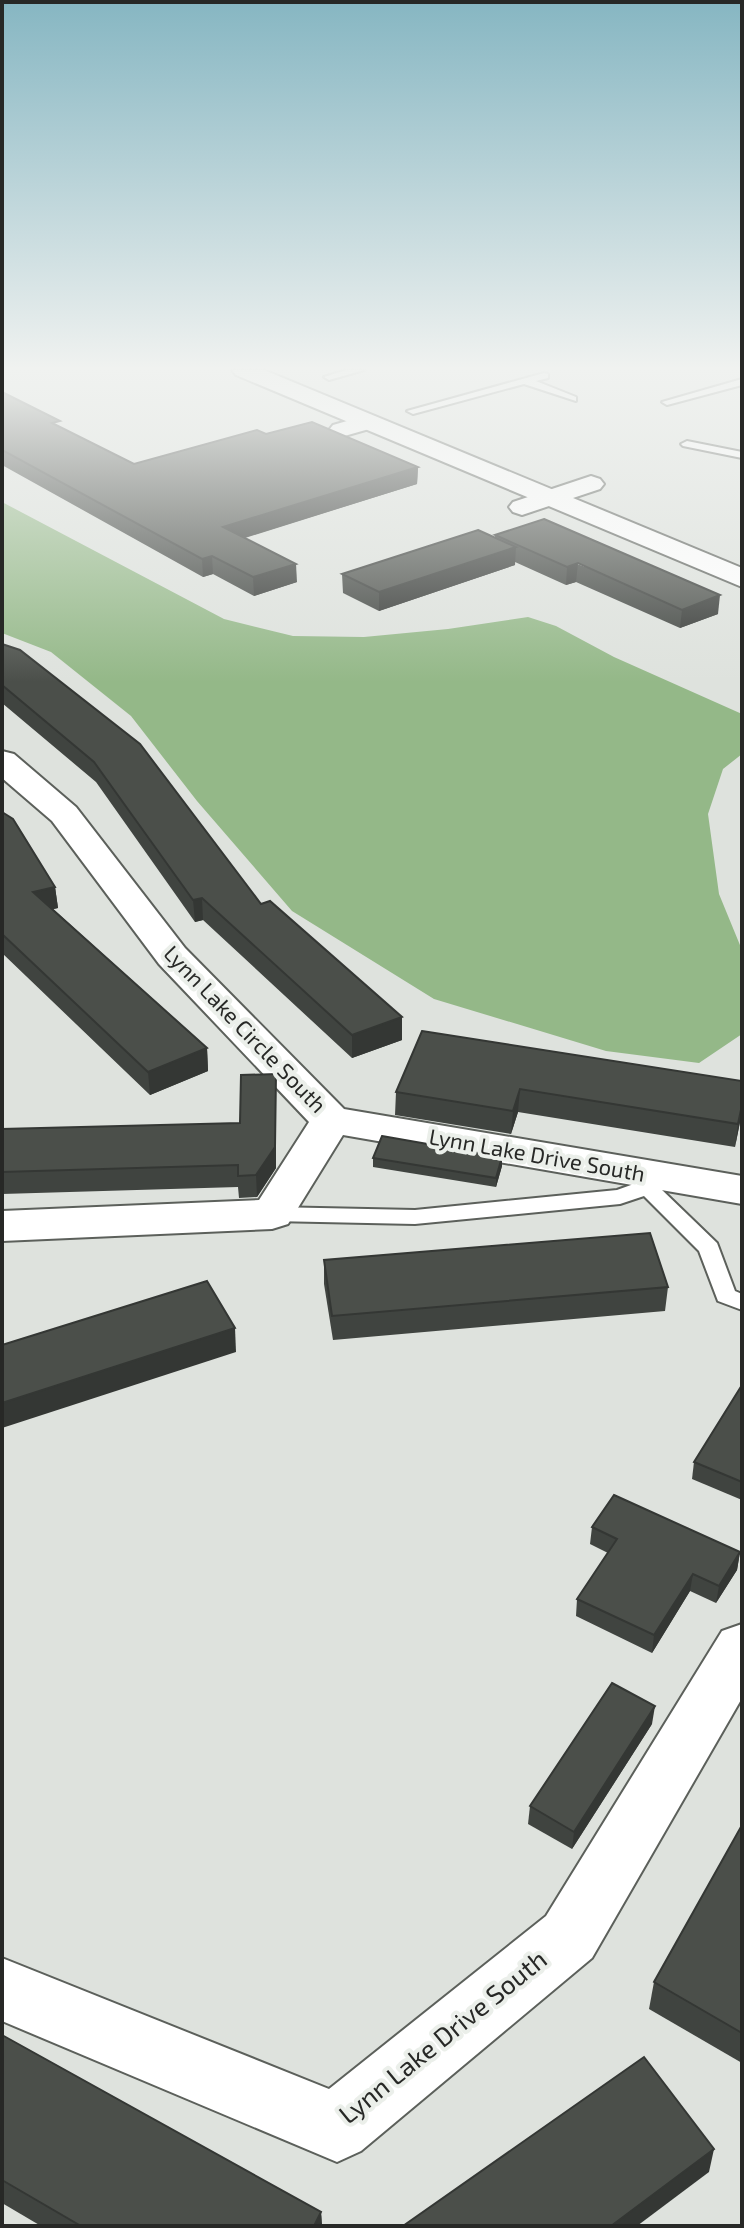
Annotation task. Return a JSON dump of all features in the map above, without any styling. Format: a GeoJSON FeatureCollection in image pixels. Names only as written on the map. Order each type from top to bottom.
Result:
{"type":"FeatureCollection","features":[{"type":"Feature","properties":{"kind":"main road"},"geometry":{"type":"LineString","coordinates":[[496,474],[739,573]]}},
{"type":"Feature","properties":{"kind":"main road"},"geometry":{"type":"LineString","coordinates":[[566,474],[619,495]]}},
{"type":"Feature","properties":{"kind":"street"},"geometry":{"type":"LineString","coordinates":[[522,507],[591,484]]}},
{"type":"Feature","properties":{"kind":"street","name":"Lynn Lake Circle South"},"geometry":{"type":"LineString","coordinates":[[2,761],[64,814],[172,956],[331,1120],[272,1214]]}},
{"type":"Feature","properties":{"kind":"street","name":"Lynn Lake Drive South"},"geometry":{"type":"LineString","coordinates":[[331,1120],[658,1182],[742,1190]]}},
{"type":"Feature","properties":{"kind":"street"},"geometry":{"type":"LineString","coordinates":[[2,1226],[272,1214]]}},
{"type":"Feature","properties":{"kind":"street","name":"Lynn Lake Drive South"},"geometry":{"type":"LineString","coordinates":[[2,1989],[337,2127],[569,1937],[742,1647]]}},
{"type":"Feature","properties":{"kind":"lane"},"geometry":{"type":"LineString","coordinates":[[272,1214],[415,1217],[620,1197],[658,1182],[709,1248],[726,1296],[742,1302]]}},
{"type":"Feature","properties":{"kind":"shaded area"},"geometry":{"type":"Polygon","coordinates":[[[2,502],[224,619],[293,636],[364,637],[528,617],[556,626],[614,657],[742,714],[742,754],[723,769],[708,814],[719,894],[742,950],[742,1034],[699,1063],[606,1051],[434,999],[292,911],[197,801],[131,716],[51,652],[2,633],[2,502]]]}},
{"type":"Feature","properties":{"kind":"building"},"geometry":{"type":"Polygon","coordinates":[[[46,474],[395,474],[223,527],[296,564],[253,577],[212,556],[202,559],[46,474]]]}},
{"type":"Feature","properties":{"kind":"building"},"geometry":{"type":"Polygon","coordinates":[[[544,519],[720,595],[682,610],[578,563],[567,567],[495,535],[544,519]]]}},
{"type":"Feature","properties":{"kind":"building"},"geometry":{"type":"Polygon","coordinates":[[[478,530],[516,547],[379,592],[342,574],[478,530]]]}},
{"type":"Feature","properties":{"kind":"building"},"geometry":{"type":"Polygon","coordinates":[[[2,644],[20,650],[140,744],[261,904],[270,901],[402,1017],[352,1035],[202,898],[193,900],[94,762],[2,685],[2,644]]]}},
{"type":"Feature","properties":{"kind":"building"},"geometry":{"type":"Polygon","coordinates":[[[2,812],[13,819],[55,887],[33,892],[207,1048],[148,1072],[2,934],[2,812]]]}},
{"type":"Feature","properties":{"kind":"building"},"geometry":{"type":"Polygon","coordinates":[[[422,1031],[742,1081],[738,1124],[520,1089],[513,1111],[396,1092],[422,1031]]]}},
{"type":"Feature","properties":{"kind":"building"},"geometry":{"type":"Polygon","coordinates":[[[276,1074],[275,1147],[256,1175],[238,1176],[238,1165],[2,1172],[2,1129],[240,1123],[241,1075],[276,1074]]]}},
{"type":"Feature","properties":{"kind":"building"},"geometry":{"type":"Polygon","coordinates":[[[382,1136],[502,1157],[496,1178],[373,1158],[382,1136]]]}},
{"type":"Feature","properties":{"kind":"building"},"geometry":{"type":"Polygon","coordinates":[[[650,1233],[668,1287],[332,1316],[324,1260],[650,1233]]]}},
{"type":"Feature","properties":{"kind":"building"},"geometry":{"type":"Polygon","coordinates":[[[207,1281],[235,1328],[2,1403],[2,1345],[207,1281]]]}},
{"type":"Feature","properties":{"kind":"building"},"geometry":{"type":"Polygon","coordinates":[[[742,1385],[742,1482],[694,1462],[742,1385]]]}},
{"type":"Feature","properties":{"kind":"building"},"geometry":{"type":"Polygon","coordinates":[[[614,1495],[740,1552],[719,1586],[693,1574],[654,1635],[577,1599],[617,1539],[592,1527],[614,1495]]]}},
{"type":"Feature","properties":{"kind":"building"},"geometry":{"type":"Polygon","coordinates":[[[612,1683],[655,1706],[574,1832],[530,1806],[612,1683]]]}},
{"type":"Feature","properties":{"kind":"building"},"geometry":{"type":"Polygon","coordinates":[[[742,1825],[742,2033],[654,1982],[742,1825]]]}},
{"type":"Feature","properties":{"kind":"building"},"geometry":{"type":"Polygon","coordinates":[[[2,2035],[321,2212],[314,2226],[81,2226],[2,2180],[2,2035]]]}},
{"type":"Feature","properties":{"kind":"building"},"geometry":{"type":"Polygon","coordinates":[[[644,2057],[714,2149],[611,2226],[403,2226],[644,2057]]]}}]}
